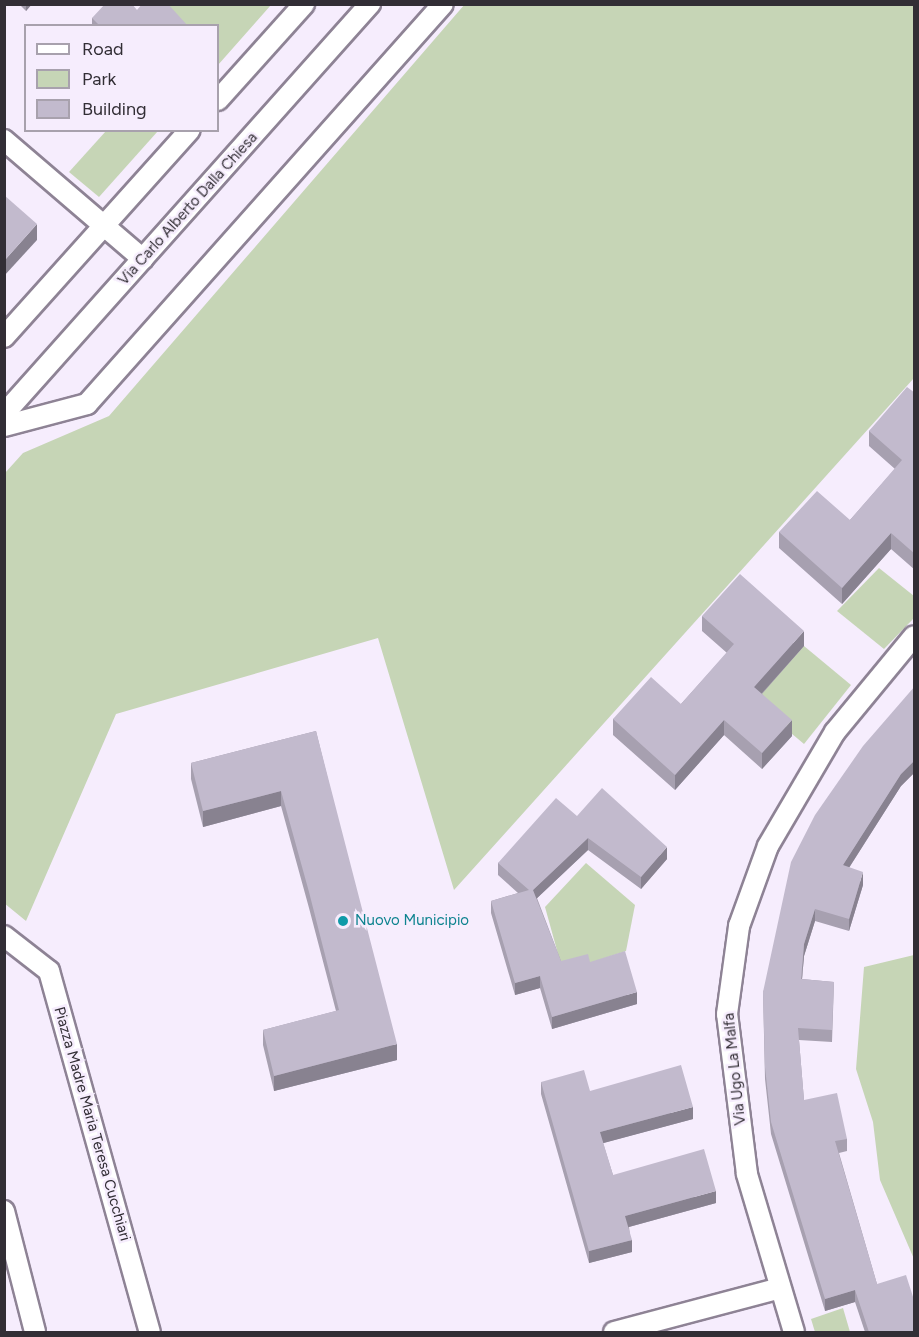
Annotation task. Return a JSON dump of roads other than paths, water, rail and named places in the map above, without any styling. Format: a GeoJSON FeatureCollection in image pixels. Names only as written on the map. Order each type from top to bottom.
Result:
{"type":"FeatureCollection","features":[{"type":"Feature","properties":{"kind":"street"},"geometry":{"type":"LineString","coordinates":[[219,99],[304,4]]}},
{"type":"Feature","properties":{"kind":"street","name":"Via Carlo Alberto Dalla Chiesa"},"geometry":{"type":"LineString","coordinates":[[4,414],[370,4]]}},
{"type":"Feature","properties":{"kind":"street"},"geometry":{"type":"LineString","coordinates":[[4,426],[87,404],[443,4]]}},
{"type":"Feature","properties":{"kind":"street"},"geometry":{"type":"LineString","coordinates":[[4,337],[188,132]]}},
{"type":"Feature","properties":{"kind":"street"},"geometry":{"type":"LineString","coordinates":[[4,140],[143,259]]}},
{"type":"Feature","properties":{"kind":"street","name":"Via Ugo La Malfa"},"geometry":{"type":"LineString","coordinates":[[794,1332],[747,1174],[728,1014],[739,926],[768,846],[829,742],[915,636]]}},
{"type":"Feature","properties":{"kind":"street","name":"Piazza Madre Maria Teresa Cucchiari"},"geometry":{"type":"LineString","coordinates":[[4,936],[49,971],[150,1332]]}},
{"type":"Feature","properties":{"kind":"street"},"geometry":{"type":"LineString","coordinates":[[4,1211],[35,1332]]}},
{"type":"Feature","properties":{"kind":"street"},"geometry":{"type":"LineString","coordinates":[[614,1332],[780,1288]]}},
{"type":"Feature","properties":{"kind":"place","name":"Nuovo Municipio"},"geometry":{"type":"Point","coordinates":[343,921]}}]}
